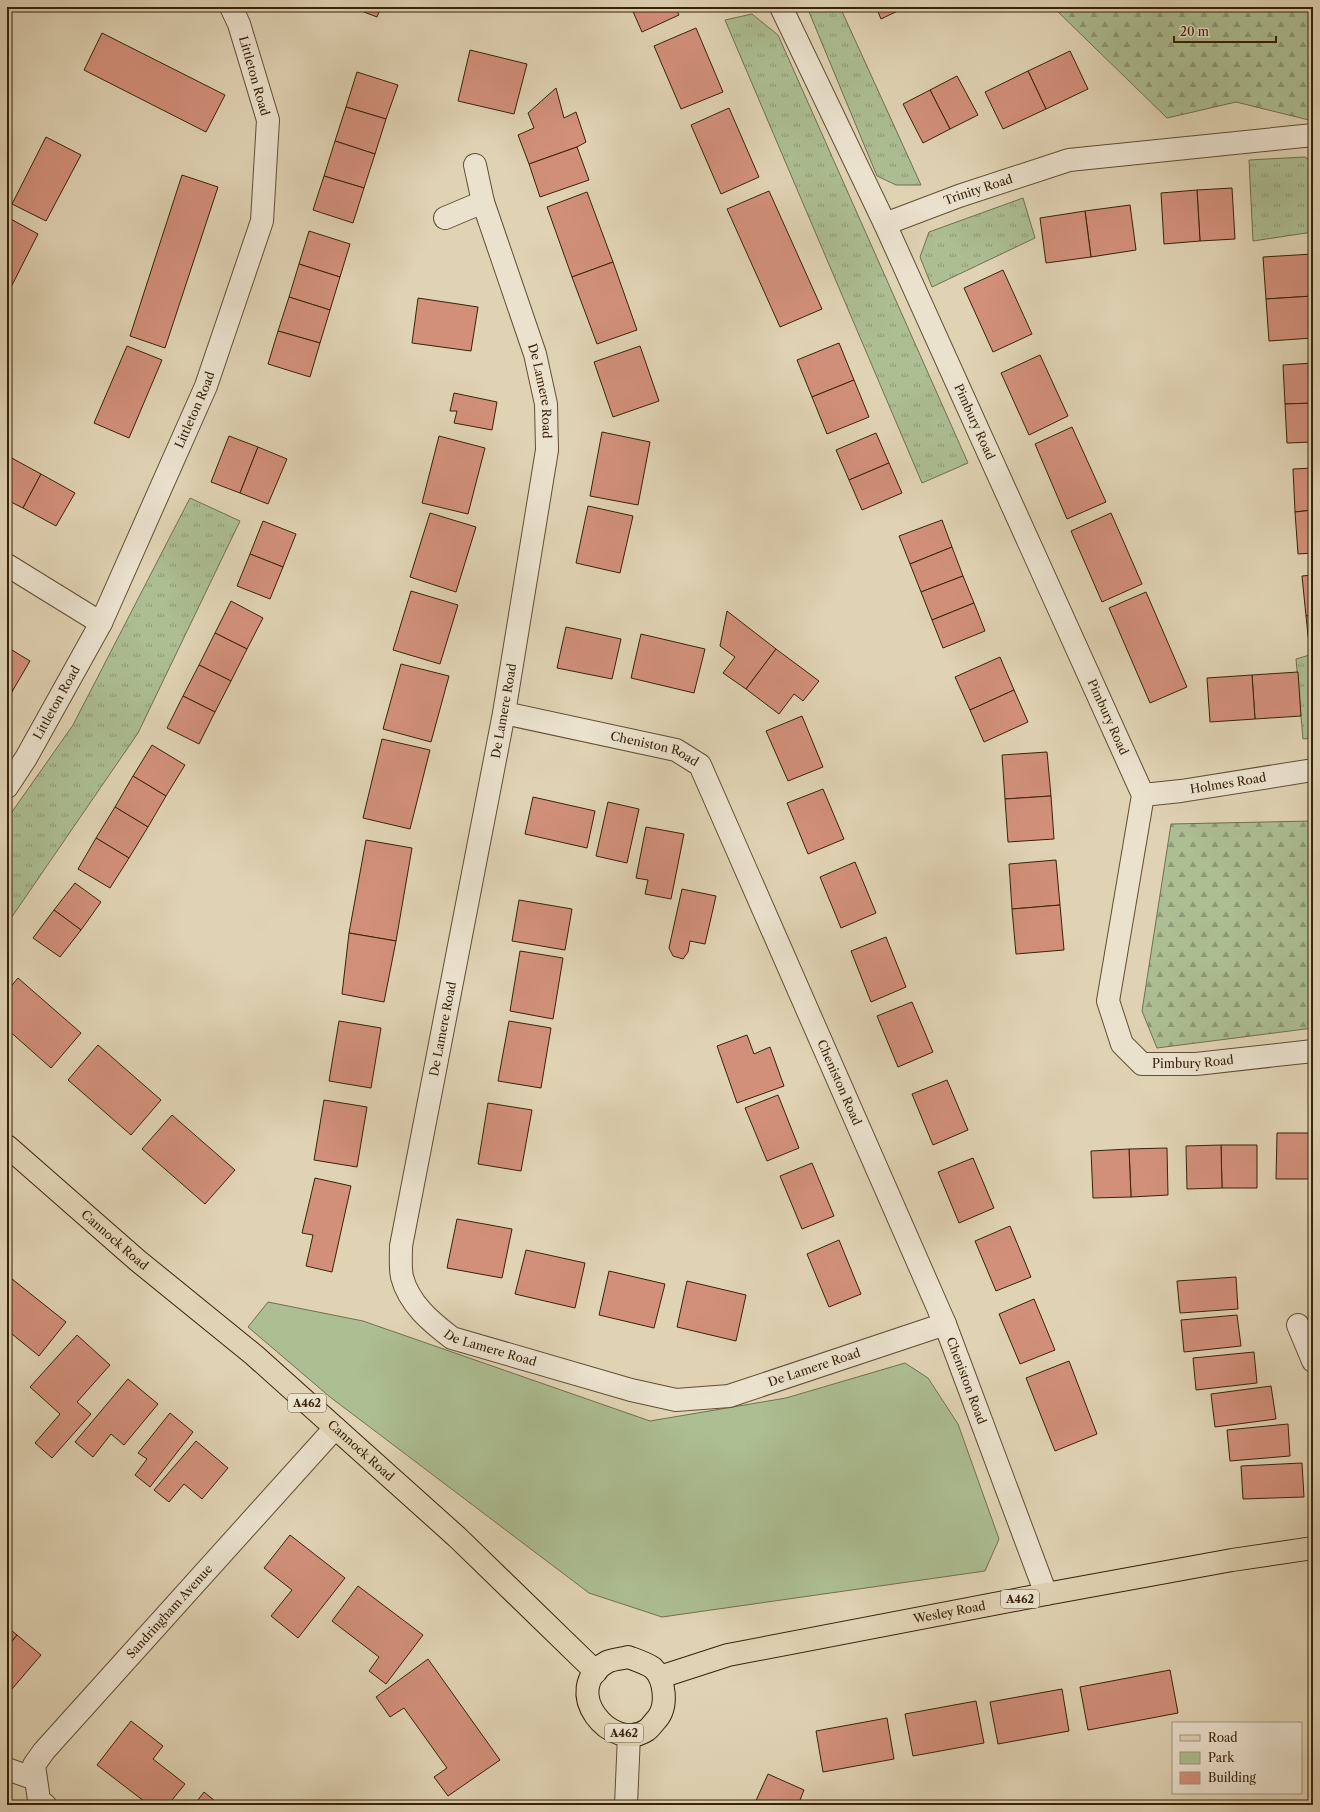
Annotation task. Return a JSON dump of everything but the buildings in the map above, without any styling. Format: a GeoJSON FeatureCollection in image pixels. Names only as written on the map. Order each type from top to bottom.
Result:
{"type":"FeatureCollection","features":[{"type":"Feature","properties":{"kind":"main road","name":"Cannock Road"},"geometry":{"type":"LineString","coordinates":[[7,1146],[137,1260],[254,1355],[457,1537],[596,1672]]}},
{"type":"Feature","properties":{"kind":"main road","name":"Wesley Road"},"geometry":{"type":"LineString","coordinates":[[660,1677],[728,1655],[1046,1594],[1313,1548]]}},
{"type":"Feature","properties":{"kind":"main road"},"geometry":{"type":"LineString","coordinates":[[596,1672],[608,1662],[628,1657],[653,1668],[660,1677]]}},
{"type":"Feature","properties":{"kind":"main road","name":"A462"},"geometry":{"type":"LineString","coordinates":[[596,1672],[590,1681],[588,1689],[588,1703],[603,1725],[616,1732],[629,1734],[647,1730],[659,1716],[665,1696],[660,1677]]}},
{"type":"Feature","properties":{"kind":"street","name":"Littleton Road"},"geometry":{"type":"LineString","coordinates":[[7,787],[26,758],[101,623],[206,386],[262,222],[268,120],[239,24],[231,7]]}},
{"type":"Feature","properties":{"kind":"street"},"geometry":{"type":"LineString","coordinates":[[781,7],[885,224]]}},
{"type":"Feature","properties":{"kind":"street","name":"Trinity Road"},"geometry":{"type":"LineString","coordinates":[[885,224],[959,196],[1069,160],[1313,135]]}},
{"type":"Feature","properties":{"kind":"street","name":"De Lamere Road"},"geometry":{"type":"LineString","coordinates":[[475,165],[483,202],[535,354],[546,404],[547,450],[504,713],[401,1246],[402,1277],[411,1297],[428,1319],[452,1338],[630,1390],[676,1400],[729,1396],[945,1324]]}},
{"type":"Feature","properties":{"kind":"street"},"geometry":{"type":"LineString","coordinates":[[445,218],[483,202]]}},
{"type":"Feature","properties":{"kind":"street","name":"Pimbury Road"},"geometry":{"type":"LineString","coordinates":[[885,224],[1143,795],[1108,1001],[1122,1044],[1142,1064],[1196,1064],[1313,1051]]}},
{"type":"Feature","properties":{"kind":"street"},"geometry":{"type":"LineString","coordinates":[[7,565],[101,623]]}},
{"type":"Feature","properties":{"kind":"street","name":"Cheniston Road"},"geometry":{"type":"LineString","coordinates":[[504,713],[676,750],[700,765],[945,1324],[1046,1594]]}},
{"type":"Feature","properties":{"kind":"street","name":"Holmes Road"},"geometry":{"type":"LineString","coordinates":[[1143,795],[1181,791],[1313,770]]}},
{"type":"Feature","properties":{"kind":"street"},"geometry":{"type":"LineString","coordinates":[[1298,1325],[1313,1361]]}},
{"type":"Feature","properties":{"kind":"street","name":"Sandringham Avenue"},"geometry":{"type":"LineString","coordinates":[[45,1805],[39,1800],[34,1764],[44,1751],[335,1428]]}},
{"type":"Feature","properties":{"kind":"street"},"geometry":{"type":"LineString","coordinates":[[626,1805],[629,1734]]}},
{"type":"Feature","properties":{"kind":"street"},"geometry":{"type":"LineString","coordinates":[[7,1769],[35,1779]]}},
{"type":"Feature","properties":{"kind":"green space"},"geometry":{"type":"Polygon","coordinates":[[[807,7],[840,7],[921,185],[896,185],[877,176],[807,7]]]}},
{"type":"Feature","properties":{"kind":"green space"},"geometry":{"type":"Polygon","coordinates":[[[1053,7],[1313,7],[1313,121],[1236,102],[1167,118],[1053,7]]]}},
{"type":"Feature","properties":{"kind":"green space"},"geometry":{"type":"Polygon","coordinates":[[[752,14],[778,35],[968,463],[922,483],[725,20],[752,14]]]}},
{"type":"Feature","properties":{"kind":"green space"},"geometry":{"type":"Polygon","coordinates":[[[1305,157],[1313,163],[1313,232],[1253,241],[1249,160],[1305,157]]]}},
{"type":"Feature","properties":{"kind":"green space"},"geometry":{"type":"Polygon","coordinates":[[[1023,198],[1035,238],[932,287],[920,257],[929,232],[1023,198]]]}},
{"type":"Feature","properties":{"kind":"green space"},"geometry":{"type":"Polygon","coordinates":[[[190,498],[240,521],[138,733],[7,924],[7,819],[73,725],[190,498]]]}},
{"type":"Feature","properties":{"kind":"green space"},"geometry":{"type":"Polygon","coordinates":[[[1313,654],[1313,738],[1303,739],[1296,659],[1313,654]]]}},
{"type":"Feature","properties":{"kind":"green space"},"geometry":{"type":"Polygon","coordinates":[[[1313,821],[1313,1028],[1157,1048],[1142,1011],[1171,824],[1313,821]]]}},
{"type":"Feature","properties":{"kind":"green space"},"geometry":{"type":"Polygon","coordinates":[[[268,1302],[363,1321],[650,1421],[786,1398],[905,1363],[928,1378],[958,1424],[999,1539],[985,1571],[662,1617],[589,1593],[330,1397],[248,1327],[268,1302]]]}}]}
